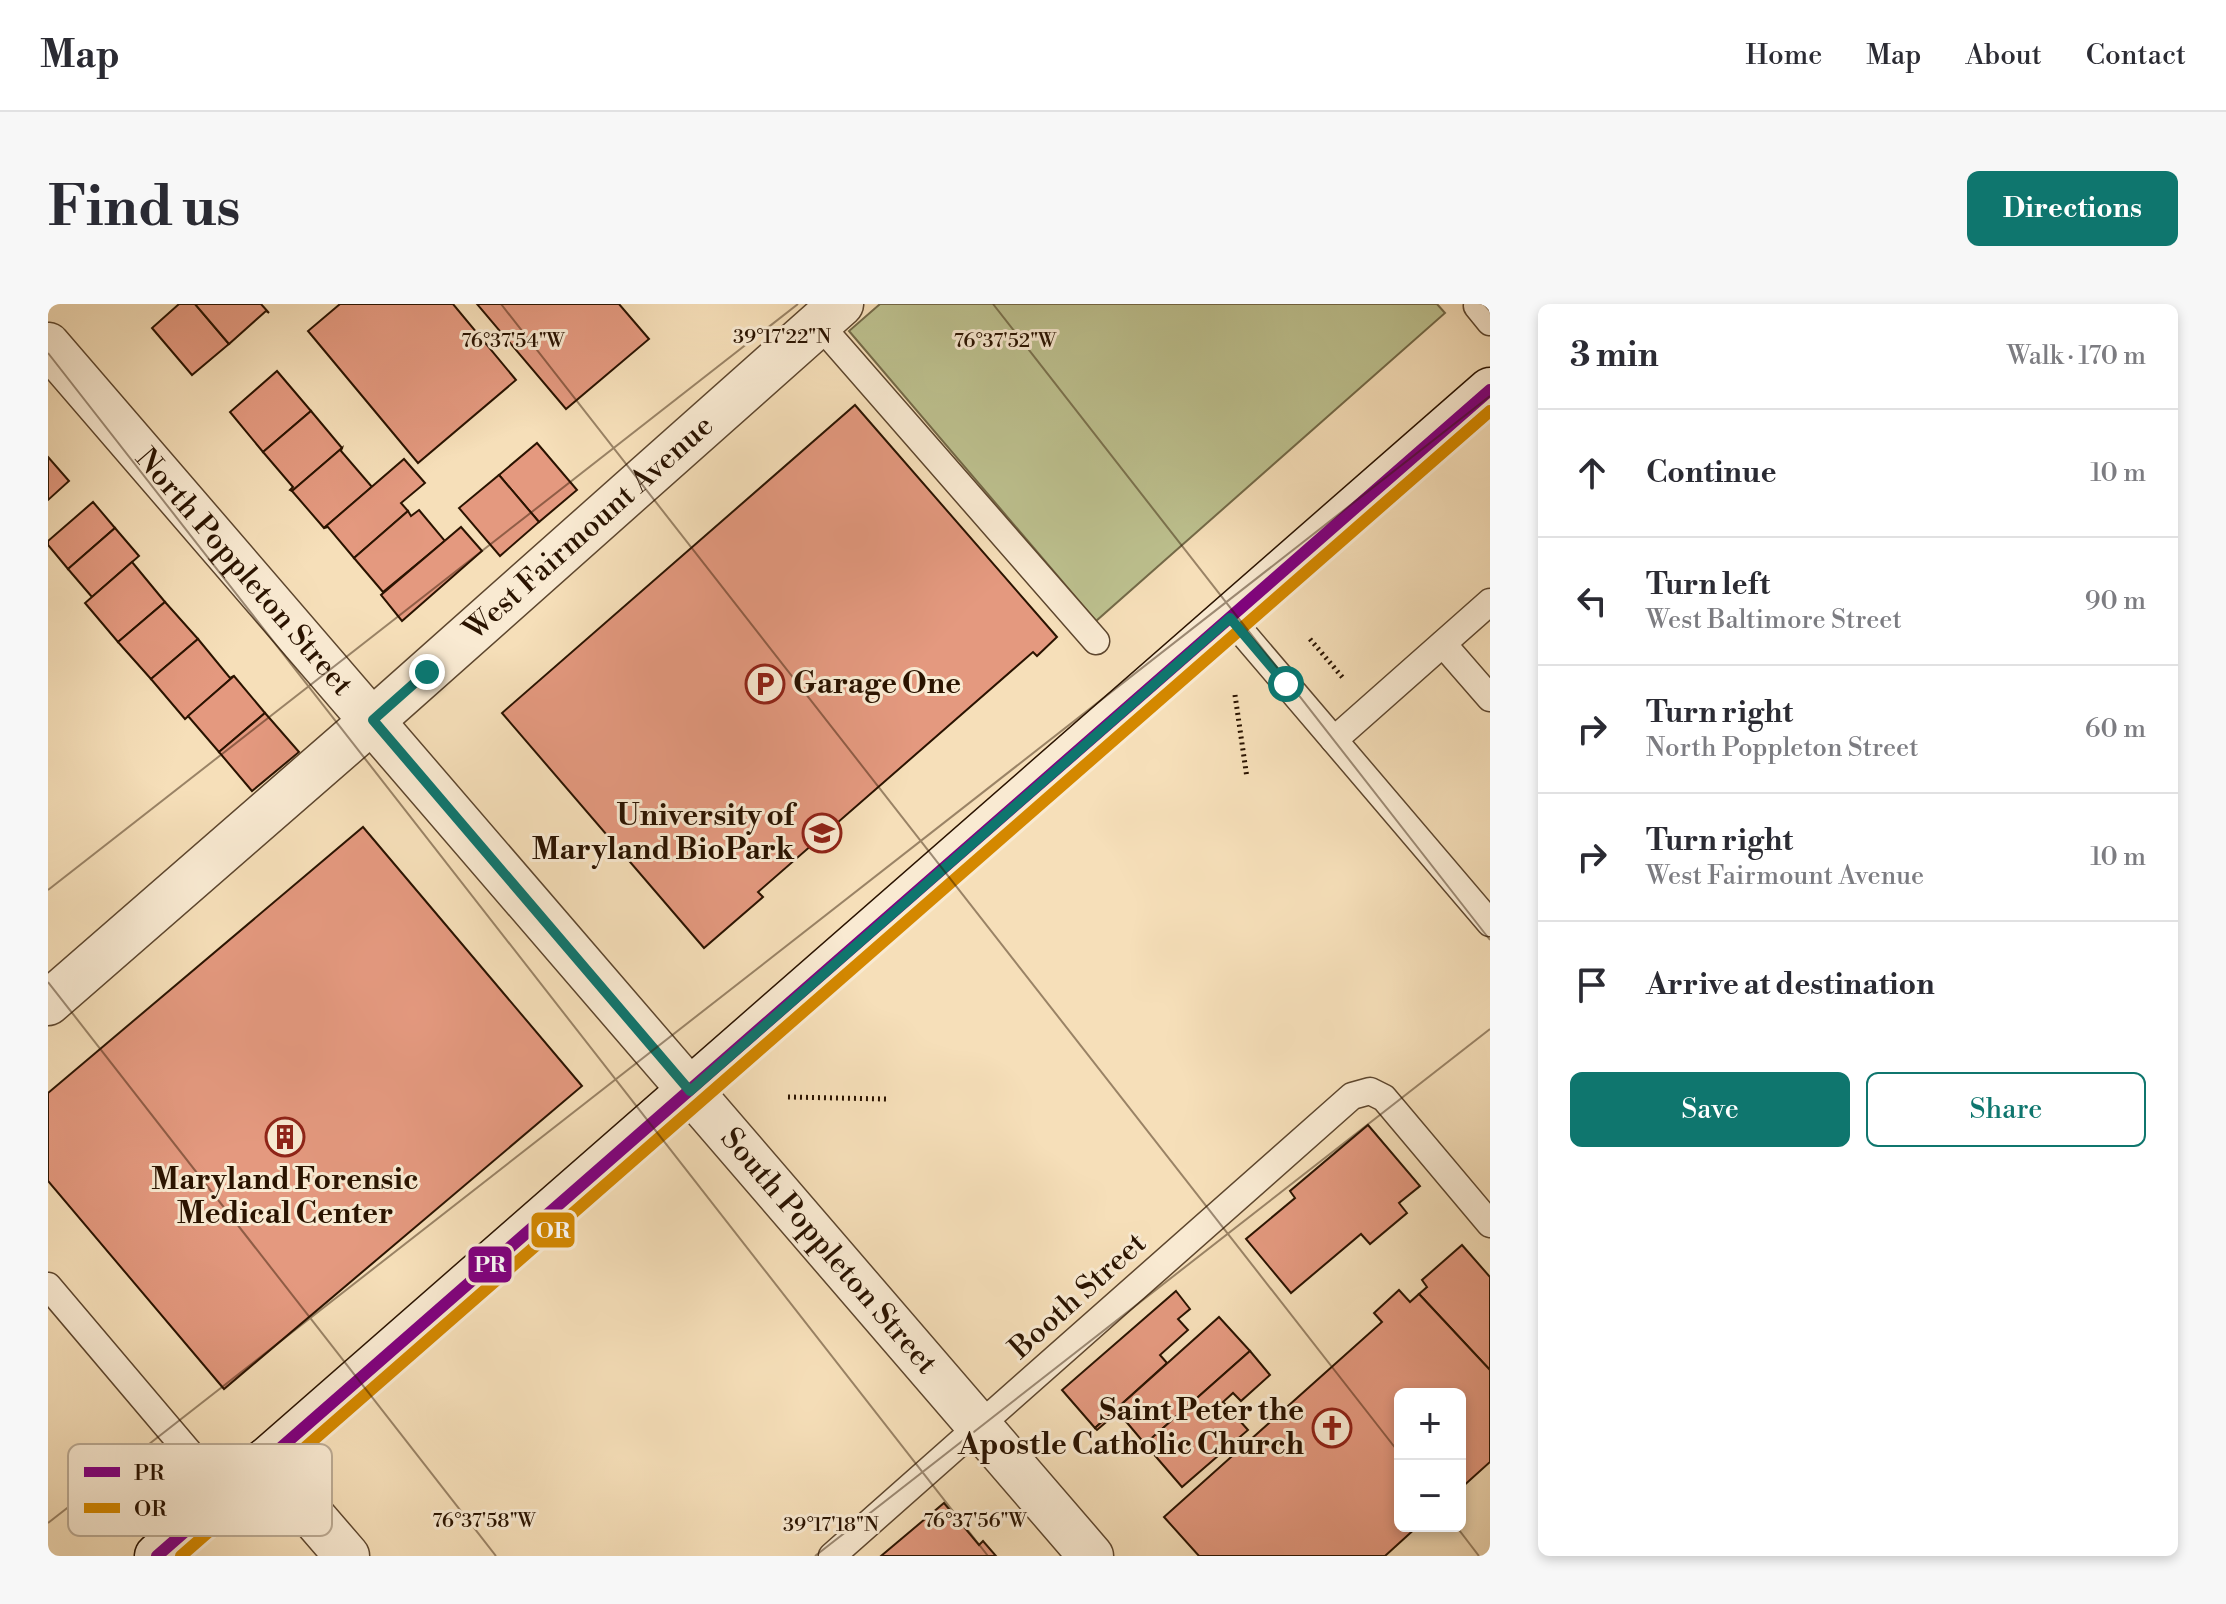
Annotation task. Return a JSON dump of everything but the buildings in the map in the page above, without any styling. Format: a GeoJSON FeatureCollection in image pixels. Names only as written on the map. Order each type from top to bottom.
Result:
{"type":"FeatureCollection","features":[{"type":"Feature","properties":{"kind":"street","name":"West Fairmount Avenue"},"geometry":{"type":"LineString","coordinates":[[48,1003],[373,720],[830,314]]}},
{"type":"Feature","properties":{"kind":"street","name":"North Poppleton Street"},"geometry":{"type":"LineString","coordinates":[[48,345],[690,1091]]}},
{"type":"Feature","properties":{"kind":"street"},"geometry":{"type":"LineString","coordinates":[[285,1444],[1490,390]]}},
{"type":"Feature","properties":{"kind":"street","name":"South Poppleton Street"},"geometry":{"type":"LineString","coordinates":[[690,1091],[1091,1556]]}},
{"type":"Feature","properties":{"kind":"street"},"geometry":{"type":"LineString","coordinates":[[157,1556],[180,1536]]}},
{"type":"Feature","properties":{"kind":"street"},"geometry":{"type":"LineString","coordinates":[[330,1536],[347,1556]]}},
{"type":"Feature","properties":{"kind":"lane"},"geometry":{"type":"LineString","coordinates":[[830,314],[1096,641]]}},
{"type":"Feature","properties":{"kind":"lane"},"geometry":{"type":"LineString","coordinates":[[1334,740],[1490,602]]}},
{"type":"Feature","properties":{"kind":"lane"},"geometry":{"type":"LineString","coordinates":[[1230,618],[1490,923]]}},
{"type":"Feature","properties":{"kind":"lane"},"geometry":{"type":"LineString","coordinates":[[1443,644],[1490,698]]}},
{"type":"Feature","properties":{"kind":"lane","name":"Booth Street"},"geometry":{"type":"LineString","coordinates":[[832,1556],[1352,1096],[1370,1091],[1384,1098],[1490,1224]]}},
{"type":"Feature","properties":{"kind":"lane"},"geometry":{"type":"LineString","coordinates":[[48,1286],[182,1444]]}},
{"type":"Feature","properties":{"kind":"path"},"geometry":{"type":"LineString","coordinates":[[1310,639],[1341,677],[1349,681]]}},
{"type":"Feature","properties":{"kind":"path"},"geometry":{"type":"LineString","coordinates":[[1235,695],[1247,778]]}},
{"type":"Feature","properties":{"kind":"path"},"geometry":{"type":"LineString","coordinates":[[788,1097],[886,1099]]}},
{"type":"Feature","properties":{"kind":"green space"},"geometry":{"type":"Polygon","coordinates":[[[880,304],[1437,304],[1445,313],[1096,621],[849,331],[880,304]]]}},
{"type":"Feature","properties":{"kind":"transit line","name":"PR"},"geometry":{"type":"LineString","coordinates":[[285,1444],[1490,390]]}},
{"type":"Feature","properties":{"kind":"transit line","name":"OR"},"geometry":{"type":"LineString","coordinates":[[309,1444],[1490,411]]}},
{"type":"Feature","properties":{"kind":"transit line","name":"PR"},"geometry":{"type":"LineString","coordinates":[[157,1556],[180,1536]]}},
{"type":"Feature","properties":{"kind":"transit line","name":"OR"},"geometry":{"type":"LineString","coordinates":[[181,1556],[204,1536]]}},
{"type":"Feature","properties":{"kind":"place","name":"Garage One"},"geometry":{"type":"Point","coordinates":[765,684]}},
{"type":"Feature","properties":{"kind":"place","name":"University of Maryland BioPark"},"geometry":{"type":"Point","coordinates":[822,833]}},
{"type":"Feature","properties":{"kind":"place","name":"Maryland Forensic Medical Center"},"geometry":{"type":"Point","coordinates":[285,1137]}},
{"type":"Feature","properties":{"kind":"place","name":"Saint Peter the Apostle Catholic Church"},"geometry":{"type":"Point","coordinates":[1332,1428]}},
{"type":"Feature","properties":{"kind":"route"},"geometry":{"type":"LineString","coordinates":[[427,672],[373,720],[690,1091],[1230,618],[1286,684]]}}]}
